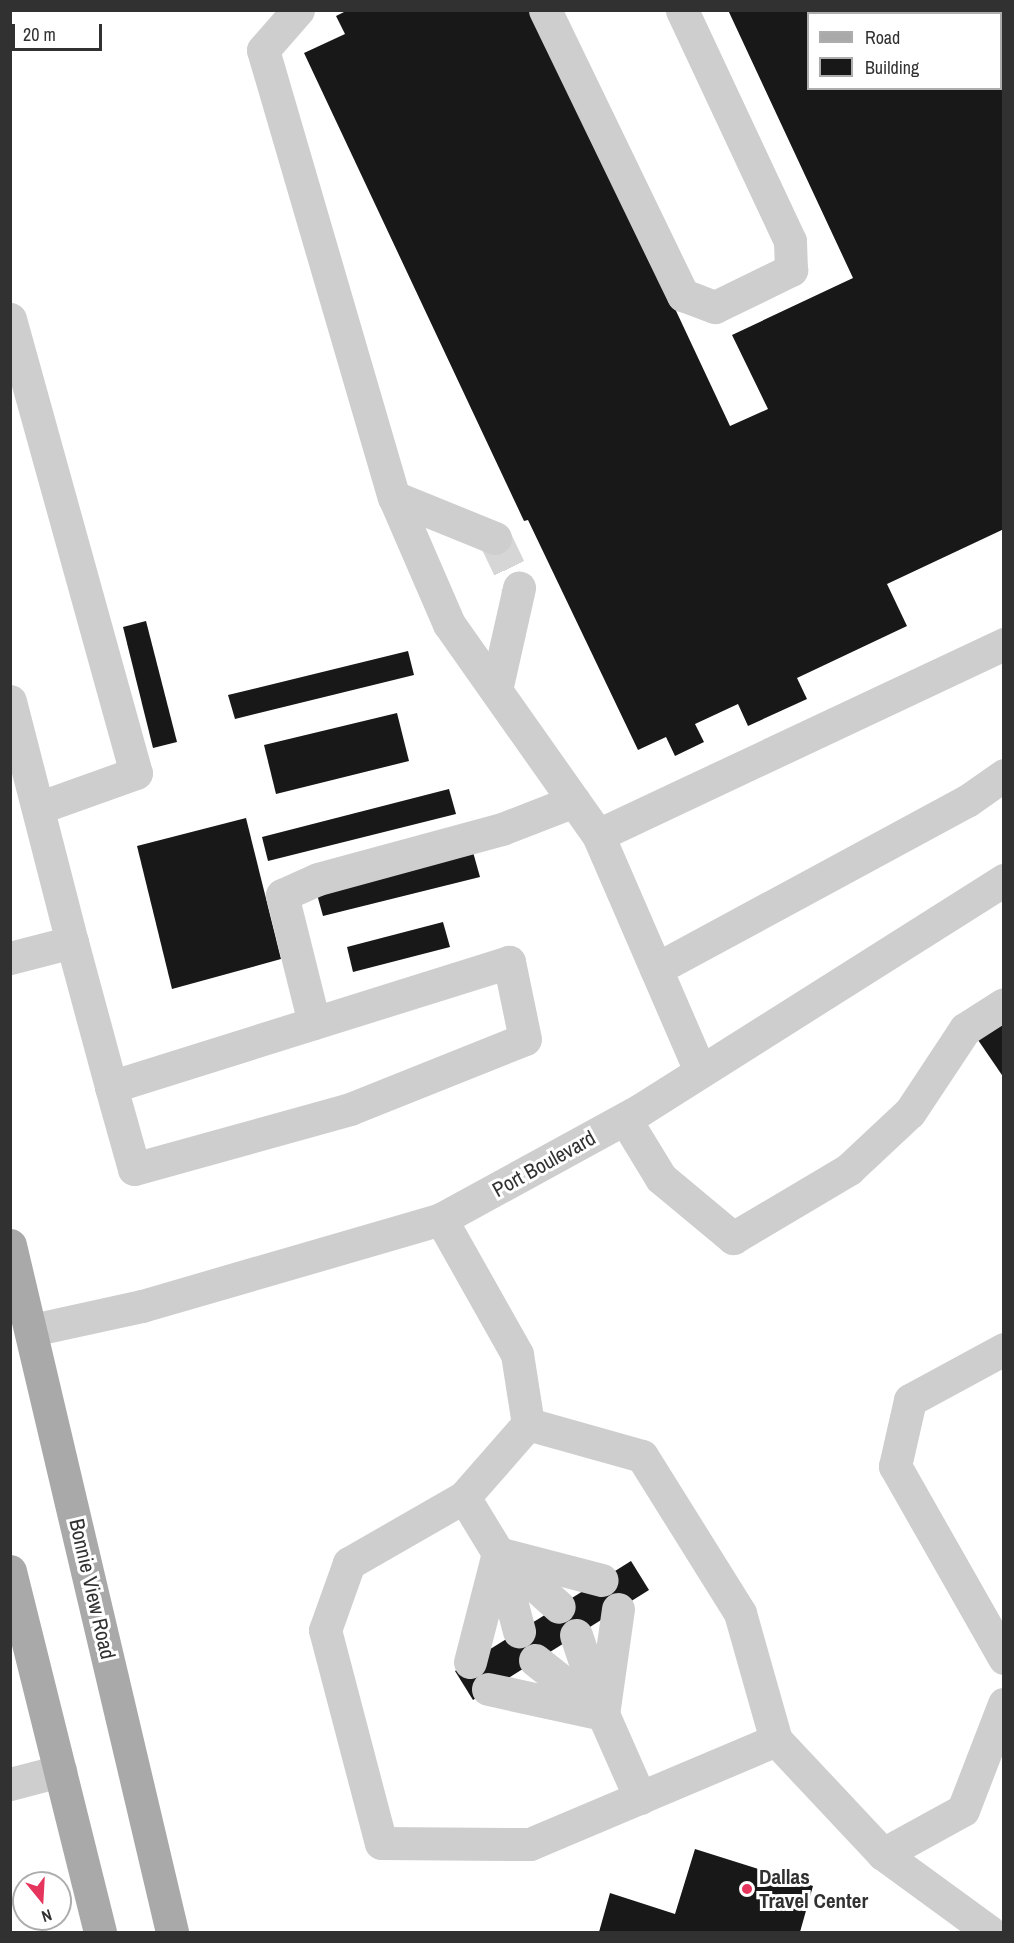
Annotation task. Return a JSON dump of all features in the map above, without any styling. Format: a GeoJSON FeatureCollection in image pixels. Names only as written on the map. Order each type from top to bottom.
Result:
{"type":"FeatureCollection","features":[{"type":"Feature","properties":{"kind":"main road","name":"Bonnie View Road"},"geometry":{"type":"LineString","coordinates":[[10,1245],[21,1332],[172,1932]]}},
{"type":"Feature","properties":{"kind":"main road"},"geometry":{"type":"LineString","coordinates":[[10,1571],[100,1932]]}},
{"type":"Feature","properties":{"kind":"street"},"geometry":{"type":"LineString","coordinates":[[298,10],[263,50],[394,497],[449,624],[598,835],[700,1071]]}},
{"type":"Feature","properties":{"kind":"street"},"geometry":{"type":"LineString","coordinates":[[545,10],[683,295],[715,307],[791,270],[790,241],[682,10]]}},
{"type":"Feature","properties":{"kind":"street"},"geometry":{"type":"LineString","coordinates":[[10,319],[136,773],[38,808]]}},
{"type":"Feature","properties":{"kind":"street"},"geometry":{"type":"LineString","coordinates":[[394,497],[495,538]]}},
{"type":"Feature","properties":{"kind":"street"},"geometry":{"type":"LineString","coordinates":[[496,690],[519,588]]}},
{"type":"Feature","properties":{"kind":"street"},"geometry":{"type":"LineString","coordinates":[[598,835],[1004,644]]}},
{"type":"Feature","properties":{"kind":"street"},"geometry":{"type":"LineString","coordinates":[[10,701],[72,942],[111,1087],[134,1169],[350,1109],[525,1039],[509,962],[111,1087]]}},
{"type":"Feature","properties":{"kind":"street"},"geometry":{"type":"LineString","coordinates":[[656,969],[967,801],[1004,776]]}},
{"type":"Feature","properties":{"kind":"street"},"geometry":{"type":"LineString","coordinates":[[314,1023],[282,895],[574,801]]}},
{"type":"Feature","properties":{"kind":"street","name":"Port Boulevard"},"geometry":{"type":"LineString","coordinates":[[21,1332],[142,1306],[441,1219],[624,1119],[1004,880]]}},
{"type":"Feature","properties":{"kind":"street"},"geometry":{"type":"LineString","coordinates":[[10,958],[72,942]]}},
{"type":"Feature","properties":{"kind":"street"},"geometry":{"type":"LineString","coordinates":[[624,1119],[661,1178],[733,1238],[849,1168],[910,1112],[965,1029],[1004,1005]]}},
{"type":"Feature","properties":{"kind":"street"},"geometry":{"type":"LineString","coordinates":[[441,1219],[517,1354],[528,1424]]}},
{"type":"Feature","properties":{"kind":"street"},"geometry":{"type":"LineString","coordinates":[[1004,1349],[910,1400],[895,1466],[1004,1658]]}},
{"type":"Feature","properties":{"kind":"street"},"geometry":{"type":"LineString","coordinates":[[528,1424],[464,1497],[349,1563],[325,1630],[381,1843],[530,1844],[776,1740]]}},
{"type":"Feature","properties":{"kind":"street"},"geometry":{"type":"LineString","coordinates":[[528,1424],[642,1456],[740,1613],[776,1740],[883,1854],[990,1932]]}},
{"type":"Feature","properties":{"kind":"street"},"geometry":{"type":"LineString","coordinates":[[464,1497],[498,1553],[519,1631]]}},
{"type":"Feature","properties":{"kind":"street"},"geometry":{"type":"LineString","coordinates":[[498,1553],[602,1580]]}},
{"type":"Feature","properties":{"kind":"street"},"geometry":{"type":"LineString","coordinates":[[498,1553],[559,1606]]}},
{"type":"Feature","properties":{"kind":"street"},"geometry":{"type":"LineString","coordinates":[[470,1662],[498,1553]]}},
{"type":"Feature","properties":{"kind":"street"},"geometry":{"type":"LineString","coordinates":[[603,1714],[618,1609]]}},
{"type":"Feature","properties":{"kind":"street"},"geometry":{"type":"LineString","coordinates":[[576,1635],[603,1714],[640,1798]]}},
{"type":"Feature","properties":{"kind":"street"},"geometry":{"type":"LineString","coordinates":[[535,1660],[603,1714]]}},
{"type":"Feature","properties":{"kind":"street"},"geometry":{"type":"LineString","coordinates":[[488,1689],[603,1714]]}},
{"type":"Feature","properties":{"kind":"street"},"geometry":{"type":"LineString","coordinates":[[883,1854],[963,1810],[1004,1704]]}},
{"type":"Feature","properties":{"kind":"street"},"geometry":{"type":"LineString","coordinates":[[10,1784],[60,1771]]}},
{"type":"Feature","properties":{"kind":"building"},"geometry":{"type":"Polygon","coordinates":[[[348,10],[535,10],[730,426],[768,409],[732,335],[853,278],[728,10],[965,10],[807,12],[807,90],[1002,90],[1002,88],[1004,93],[1004,529],[887,584],[907,626],[797,678],[807,699],[748,726],[738,704],[695,724],[704,742],[675,756],[666,737],[638,750],[528,520],[524,521],[304,53],[345,34],[336,16],[348,10]]]}},
{"type":"Feature","properties":{"kind":"building"},"geometry":{"type":"Polygon","coordinates":[[[146,621],[177,742],[153,748],[123,627],[146,621]]]}},
{"type":"Feature","properties":{"kind":"building"},"geometry":{"type":"Polygon","coordinates":[[[408,651],[414,675],[235,719],[228,695],[408,651]]]}},
{"type":"Feature","properties":{"kind":"building"},"geometry":{"type":"Polygon","coordinates":[[[397,713],[409,761],[276,794],[264,745],[397,713]]]}},
{"type":"Feature","properties":{"kind":"building"},"geometry":{"type":"Polygon","coordinates":[[[449,789],[456,814],[268,861],[262,837],[449,789]]]}},
{"type":"Feature","properties":{"kind":"building"},"geometry":{"type":"Polygon","coordinates":[[[246,818],[281,959],[172,989],[137,846],[246,818]]]}},
{"type":"Feature","properties":{"kind":"building"},"geometry":{"type":"Polygon","coordinates":[[[473,852],[480,877],[323,916],[316,891],[473,852]]]}},
{"type":"Feature","properties":{"kind":"building"},"geometry":{"type":"Polygon","coordinates":[[[443,922],[450,947],[353,972],[347,947],[443,922]]]}},
{"type":"Feature","properties":{"kind":"building"},"geometry":{"type":"Polygon","coordinates":[[[1004,1024],[1004,1078],[978,1040],[1004,1024]]]}},
{"type":"Feature","properties":{"kind":"building"},"geometry":{"type":"Polygon","coordinates":[[[631,1561],[649,1590],[473,1700],[455,1671],[631,1561]]]}},
{"type":"Feature","properties":{"kind":"building","name":"Dallas Travel Center"},"geometry":{"type":"Polygon","coordinates":[[[695,1849],[813,1886],[800,1932],[599,1932],[610,1893],[675,1914],[695,1849]]]}},
{"type":"Feature","properties":{"kind":"tunnel"},"geometry":{"type":"LineString","coordinates":[[495,538],[519,588]]}},
{"type":"Feature","properties":{"kind":"place","name":"Dallas Travel Center"},"geometry":{"type":"Point","coordinates":[747,1889]}}]}
